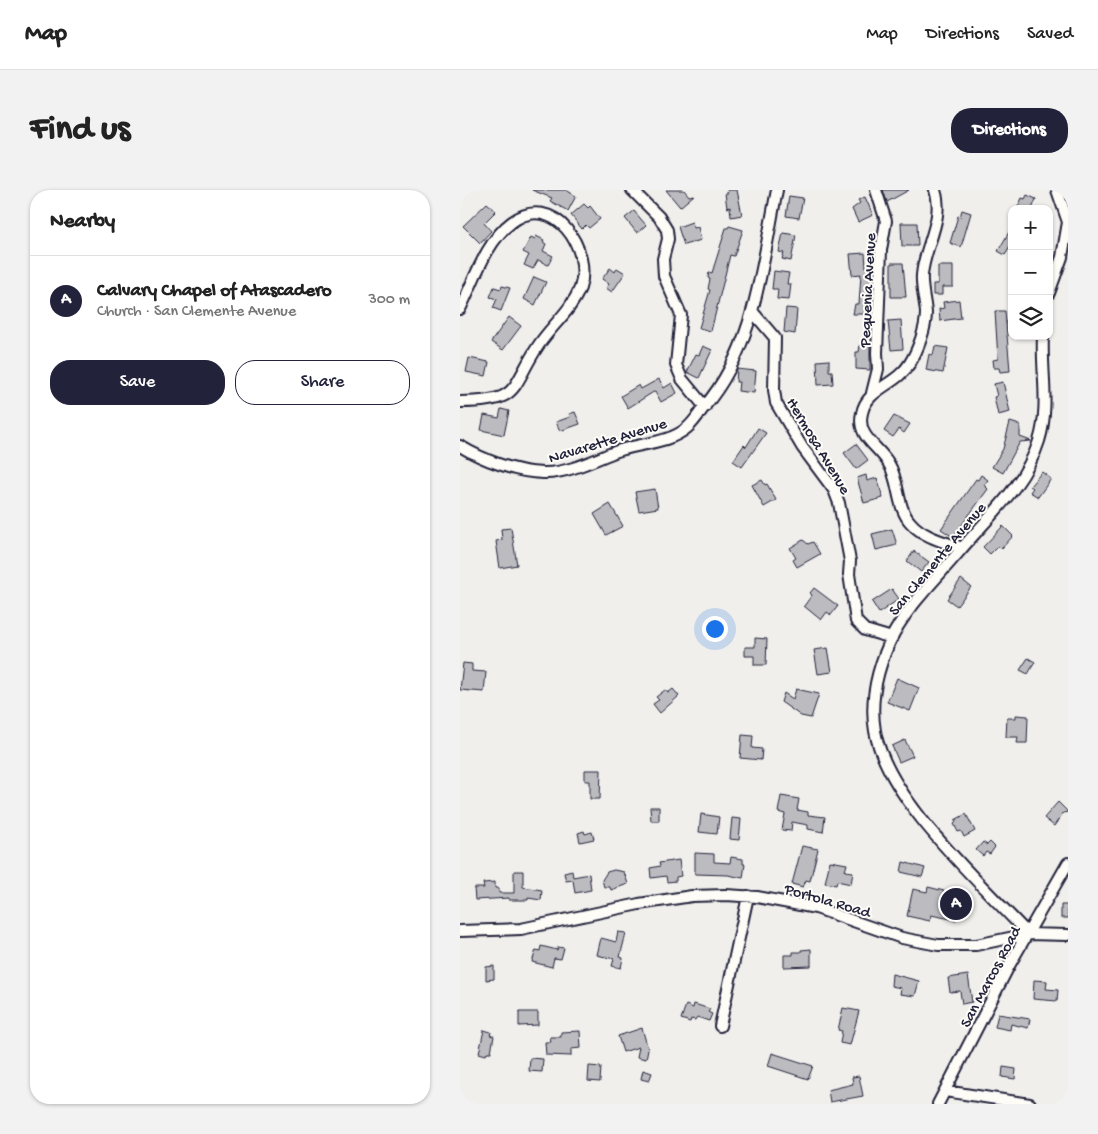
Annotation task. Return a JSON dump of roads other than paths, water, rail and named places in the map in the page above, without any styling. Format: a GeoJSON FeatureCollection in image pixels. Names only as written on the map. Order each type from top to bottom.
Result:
{"type":"FeatureCollection","features":[{"type":"Feature","properties":{"kind":"street"},"geometry":{"type":"LineString","coordinates":[[632,190],[659,217],[667,230],[668,240],[663,259],[664,276],[681,315],[676,365],[682,379],[705,407]]}},
{"type":"Feature","properties":{"kind":"street","name":"Navarette Avenue"},"geometry":{"type":"LineString","coordinates":[[460,446],[477,456],[544,474],[557,472],[621,449],[669,437],[687,428],[718,391],[738,352],[752,311],[777,190]]}},
{"type":"Feature","properties":{"kind":"street","name":"Pequenia Avenue"},"geometry":{"type":"LineString","coordinates":[[876,190],[886,221],[881,250],[878,369],[872,393],[862,411],[862,426],[868,441],[890,465],[905,515],[916,529],[962,548]]}},
{"type":"Feature","properties":{"kind":"street"},"geometry":{"type":"LineString","coordinates":[[872,393],[897,379],[903,373],[911,362],[923,331],[926,315],[922,275],[938,208],[935,190]]}},
{"type":"Feature","properties":{"kind":"street"},"geometry":{"type":"LineString","coordinates":[[1053,281],[1062,257],[1068,222],[1057,190]]}},
{"type":"Feature","properties":{"kind":"street"},"geometry":{"type":"LineString","coordinates":[[460,309],[492,245],[513,221],[529,214],[543,213],[556,218],[561,223],[580,254],[581,282],[574,300],[537,347],[522,377],[510,392],[496,399],[460,402]]}},
{"type":"Feature","properties":{"kind":"street","name":"Hermosa Avenue"},"geometry":{"type":"LineString","coordinates":[[752,311],[769,328],[775,338],[774,390],[776,404],[802,447],[834,490],[839,503],[850,561],[849,574],[856,621],[865,630],[892,638]]}},
{"type":"Feature","properties":{"kind":"street","name":"San Clemente Avenue"},"geometry":{"type":"LineString","coordinates":[[1028,934],[926,823],[884,761],[875,732],[873,701],[879,671],[892,638],[904,618],[1016,487],[1035,453],[1043,428],[1046,402],[1043,340]]}},
{"type":"Feature","properties":{"kind":"street","name":"San Marcos Road"},"geometry":{"type":"LineString","coordinates":[[938,1104],[1068,863]]}},
{"type":"Feature","properties":{"kind":"street","name":"Portola Road"},"geometry":{"type":"LineString","coordinates":[[460,931],[521,929],[639,904],[692,896],[748,896],[816,908],[902,938],[938,945],[976,945],[1028,934],[1068,935]]}},
{"type":"Feature","properties":{"kind":"street"},"geometry":{"type":"LineString","coordinates":[[720,1026],[748,896]]}},
{"type":"Feature","properties":{"kind":"street"},"geometry":{"type":"LineString","coordinates":[[945,1091],[1030,1104]]}},
{"type":"Feature","properties":{"kind":"place","name":"Calvary Chapel of Atascadero"},"geometry":{"type":"Point","coordinates":[956,904]}}]}
